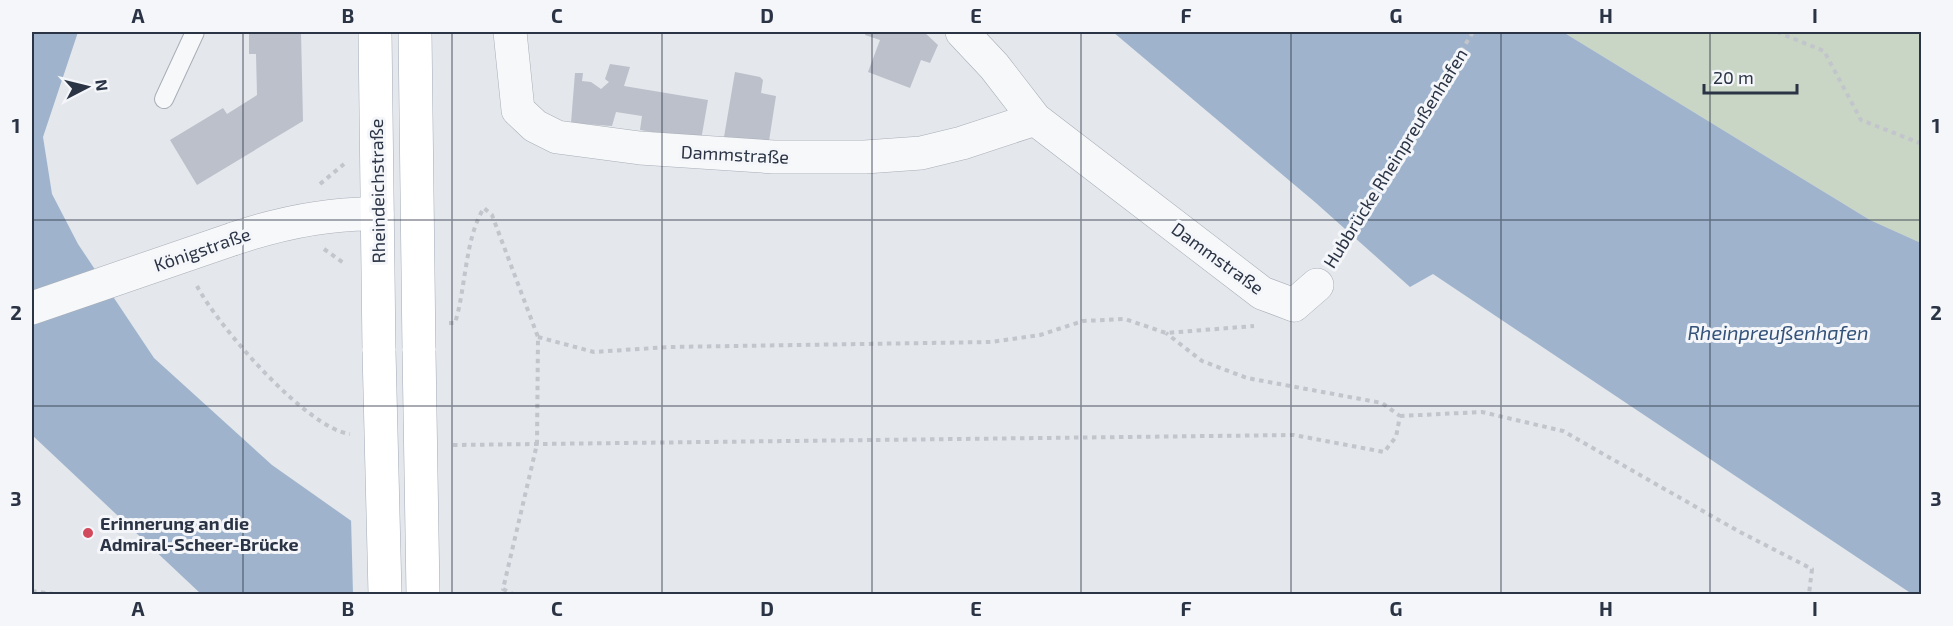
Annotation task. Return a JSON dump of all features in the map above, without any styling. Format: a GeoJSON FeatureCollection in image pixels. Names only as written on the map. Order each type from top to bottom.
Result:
{"type":"FeatureCollection","features":[{"type":"Feature","properties":{"kind":"main road","name":"Rheindeichstraße"},"geometry":{"type":"LineString","coordinates":[[375,32],[385,594]]}},
{"type":"Feature","properties":{"kind":"main road"},"geometry":{"type":"LineString","coordinates":[[415,32],[423,594]]}},
{"type":"Feature","properties":{"kind":"street","name":"Dammstraße"},"geometry":{"type":"LineString","coordinates":[[510,32],[519,110],[535,126],[557,137],[640,148],[774,157],[865,157],[921,153],[962,143],[1035,119]]}},
{"type":"Feature","properties":{"kind":"street","name":"Dammstraße"},"geometry":{"type":"LineString","coordinates":[[962,32],[1035,119],[1262,293],[1305,295]]}},
{"type":"Feature","properties":{"kind":"street","name":"Königstraße"},"geometry":{"type":"LineString","coordinates":[[32,308],[270,226],[318,217],[377,214]]}},
{"type":"Feature","properties":{"kind":"lane"},"geometry":{"type":"LineString","coordinates":[[164,99],[195,32]]}},
{"type":"Feature","properties":{"kind":"path","name":"Hubbrücke Rheinpreußenhafen"},"geometry":{"type":"LineString","coordinates":[[1305,295],[1473,32]]}},
{"type":"Feature","properties":{"kind":"path"},"geometry":{"type":"LineString","coordinates":[[1778,32],[1824,51],[1861,120],[1922,144]]}},
{"type":"Feature","properties":{"kind":"path"},"geometry":{"type":"LineString","coordinates":[[455,323],[476,220],[484,208],[492,215],[538,337],[537,444],[502,589],[513,594]]}},
{"type":"Feature","properties":{"kind":"path"},"geometry":{"type":"LineString","coordinates":[[198,288],[242,351],[313,415],[341,433]]}},
{"type":"Feature","properties":{"kind":"path"},"geometry":{"type":"LineString","coordinates":[[1166,333],[1264,325],[1305,295]]}},
{"type":"Feature","properties":{"kind":"path"},"geometry":{"type":"LineString","coordinates":[[538,337],[594,352],[669,347],[991,342],[1040,335],[1083,321],[1125,319],[1166,333],[1202,361],[1247,378],[1382,403],[1400,416],[1482,412],[1563,431],[1729,526],[1812,569],[1809,594]]}},
{"type":"Feature","properties":{"kind":"path"},"geometry":{"type":"LineString","coordinates":[[469,447],[537,444],[1294,435],[1384,452],[1396,437],[1400,416]]}},
{"type":"Feature","properties":{"kind":"path"},"geometry":{"type":"LineString","coordinates":[[32,591],[53,594]]}},
{"type":"Feature","properties":{"kind":"green space"},"geometry":{"type":"Polygon","coordinates":[[[1563,32],[1921,32],[1921,243],[1870,220],[1563,32]]]}},
{"type":"Feature","properties":{"kind":"water"},"geometry":{"type":"Polygon","coordinates":[[[32,32],[78,32],[43,137],[52,194],[78,244],[154,358],[272,465],[455,594],[201,594],[32,435],[32,32]]]}},
{"type":"Feature","properties":{"kind":"water","name":"Rheinpreußenhafen"},"geometry":{"type":"Polygon","coordinates":[[[1113,32],[1563,32],[1870,220],[1921,243],[1921,594],[1912,594],[1433,274],[1410,287],[1316,203],[1113,32]]]}},
{"type":"Feature","properties":{"kind":"pier"},"geometry":{"type":"Polygon","coordinates":[[[351,517],[457,592],[458,594],[353,594],[351,517]]]}},
{"type":"Feature","properties":{"kind":"building"},"geometry":{"type":"Polygon","coordinates":[[[249,32],[301,32],[303,121],[197,185],[170,140],[223,108],[227,114],[257,95],[256,54],[249,54],[249,32]]]}},
{"type":"Feature","properties":{"kind":"building"},"geometry":{"type":"Polygon","coordinates":[[[866,32],[924,32],[938,45],[930,63],[921,60],[910,88],[868,72],[880,40],[865,35],[866,32]]]}},
{"type":"Feature","properties":{"kind":"building"},"geometry":{"type":"Polygon","coordinates":[[[610,64],[630,67],[624,86],[708,100],[701,140],[640,130],[642,116],[616,112],[612,126],[571,123],[575,73],[583,73],[582,81],[591,82],[601,89],[609,82],[605,79],[610,64]]]}},
{"type":"Feature","properties":{"kind":"building"},"geometry":{"type":"Polygon","coordinates":[[[735,72],[760,77],[763,80],[761,93],[776,96],[769,141],[724,137],[735,72]]]}},
{"type":"Feature","properties":{"kind":"place","name":"Erinnerung an die Admiral-Scheer-Brücke"},"geometry":{"type":"Point","coordinates":[88,533]}}]}
